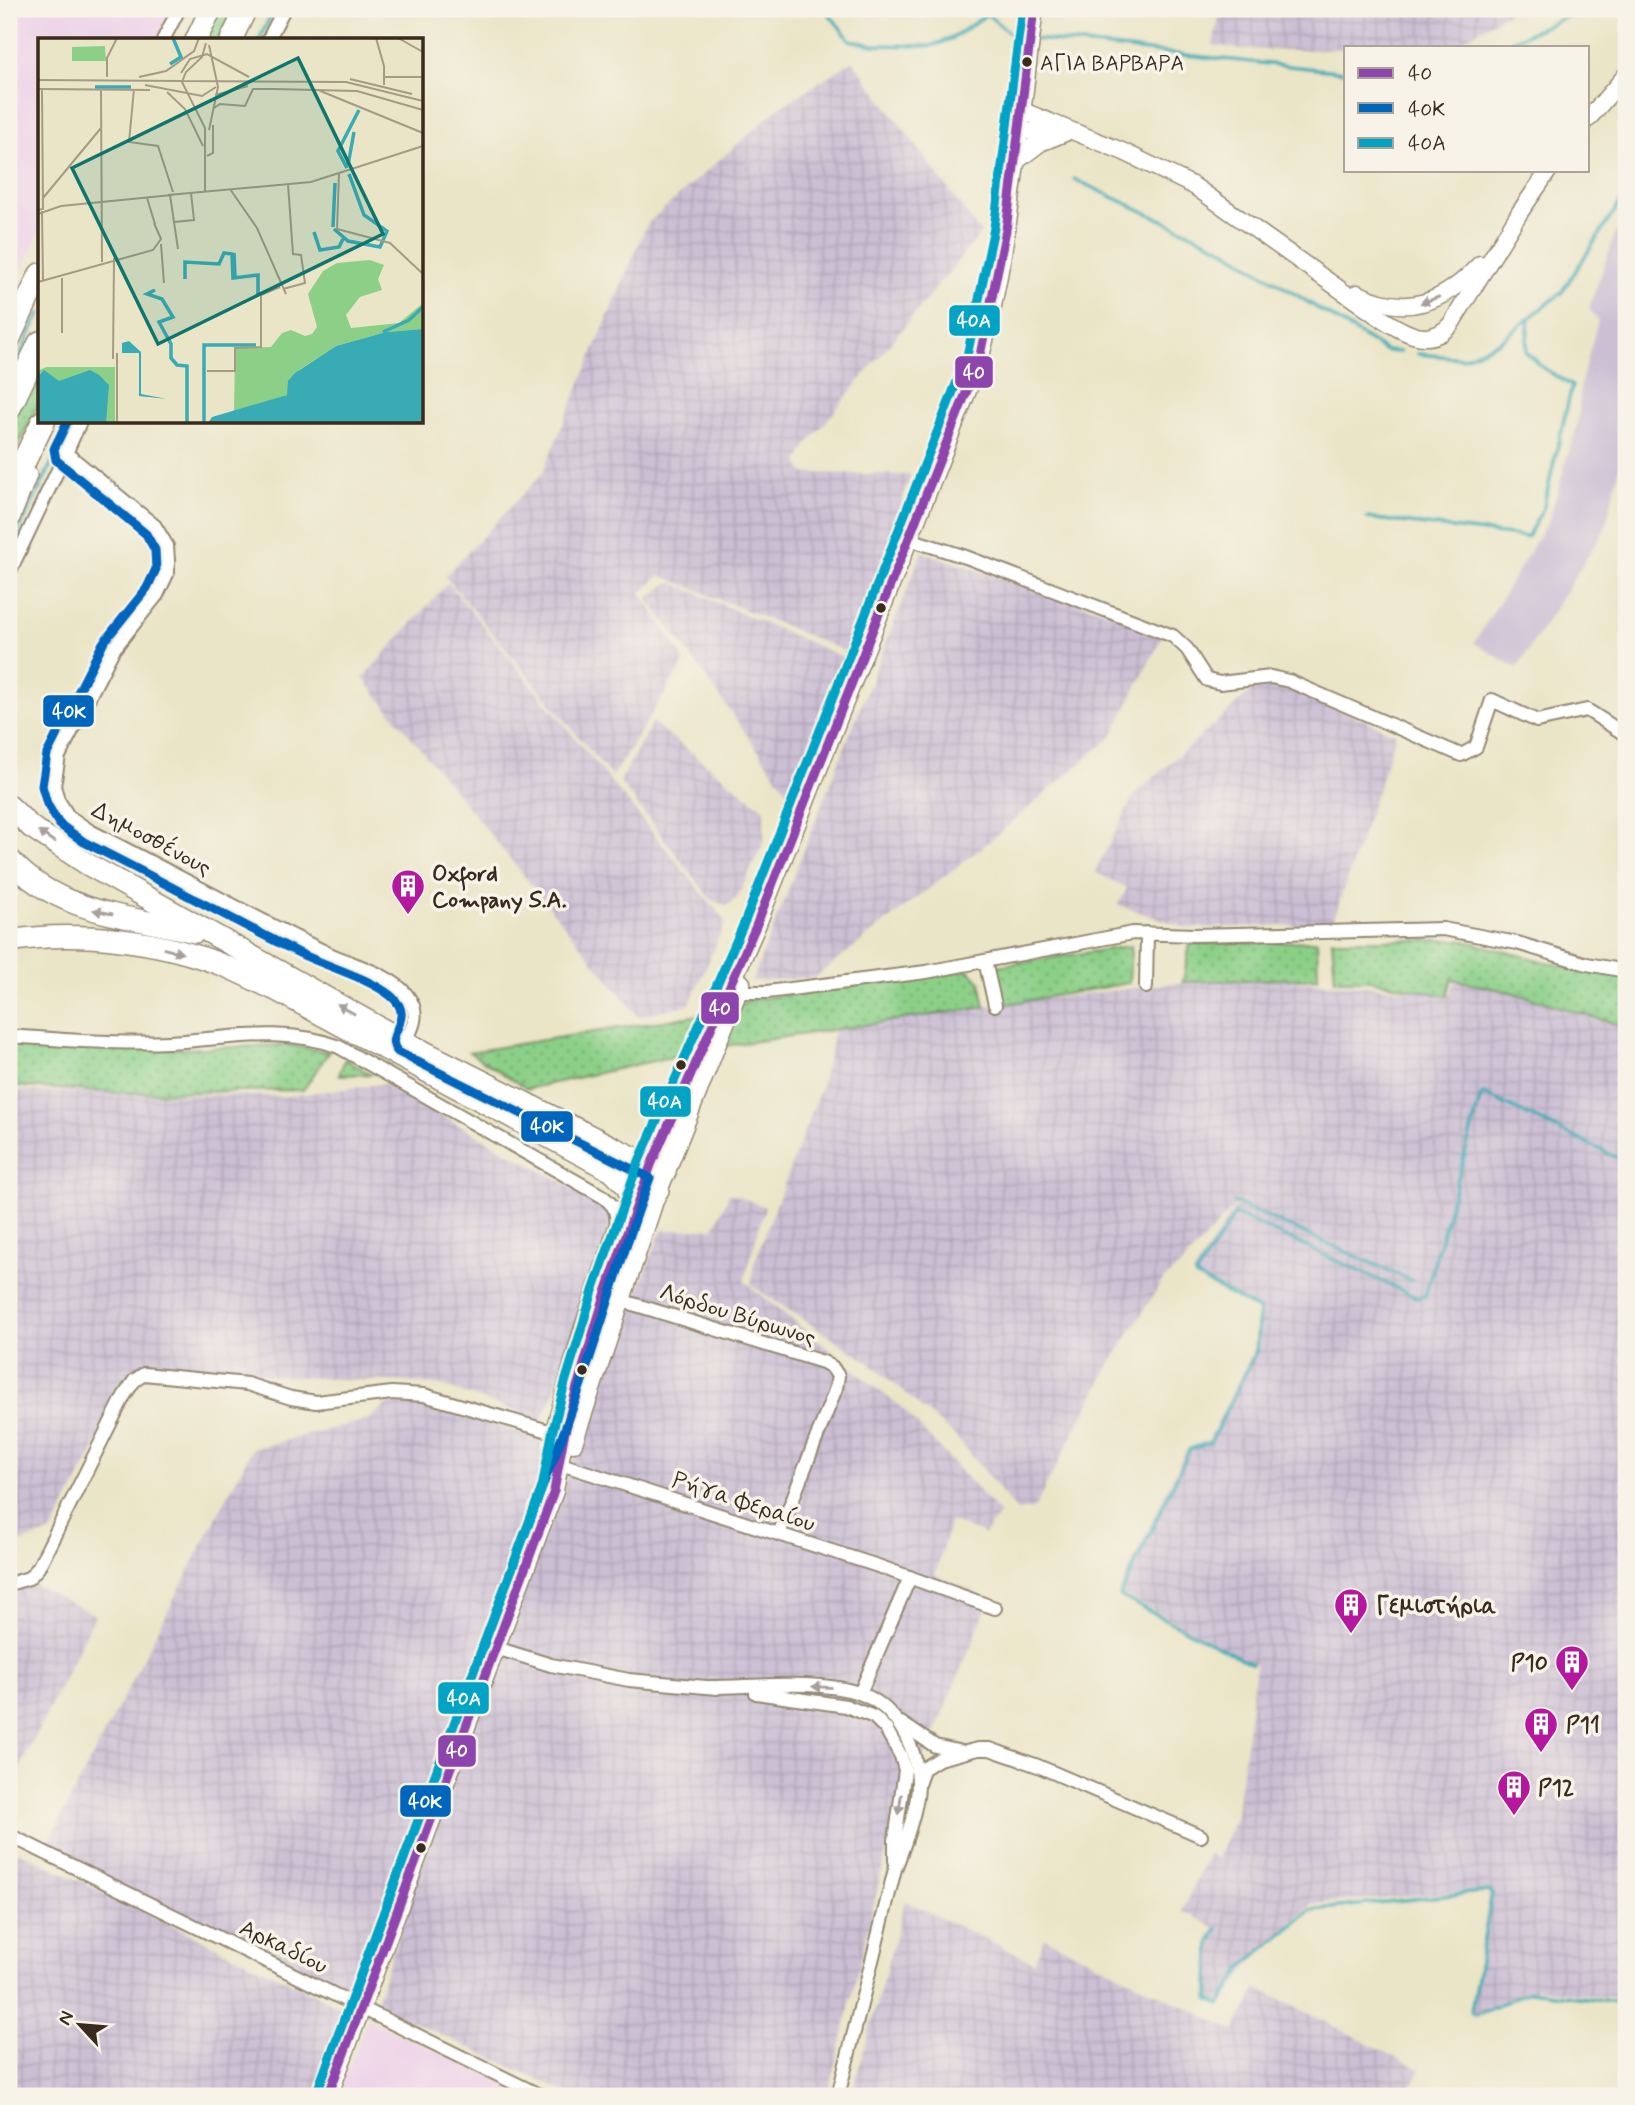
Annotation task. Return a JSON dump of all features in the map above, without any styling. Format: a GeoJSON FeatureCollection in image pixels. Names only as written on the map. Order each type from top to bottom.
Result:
{"type":"FeatureCollection","features":[{"type":"Feature","properties":{"kind":"highway"},"geometry":{"type":"LineString","coordinates":[[196,38],[211,9]]}},
{"type":"Feature","properties":{"kind":"highway"},"geometry":{"type":"LineString","coordinates":[[232,38],[246,9]]}},
{"type":"Feature","properties":{"kind":"highway"},"geometry":{"type":"LineString","coordinates":[[9,340],[38,278]]}},
{"type":"Feature","properties":{"kind":"highway"},"geometry":{"type":"LineString","coordinates":[[9,408],[38,347]]}},
{"type":"Feature","properties":{"kind":"highway"},"geometry":{"type":"LineString","coordinates":[[9,492],[43,424]]}},
{"type":"Feature","properties":{"kind":"highway"},"geometry":{"type":"LineString","coordinates":[[9,518],[43,424]]}},
{"type":"Feature","properties":{"kind":"highway"},"geometry":{"type":"LineString","coordinates":[[9,806],[31,827],[88,864],[405,1042],[655,1178]]}},
{"type":"Feature","properties":{"kind":"highway"},"geometry":{"type":"LineString","coordinates":[[9,859],[41,888],[86,908],[188,930],[240,948]]}},
{"type":"Feature","properties":{"kind":"highway"},"geometry":{"type":"LineString","coordinates":[[9,941],[57,936],[149,945],[226,967],[276,990],[610,1170],[627,1186],[635,1210]]}},
{"type":"Feature","properties":{"kind":"highway"},"geometry":{"type":"LineString","coordinates":[[9,956],[106,940]]}},
{"type":"Feature","properties":{"kind":"highway"},"geometry":{"type":"LineString","coordinates":[[610,1170],[655,1178]]}},
{"type":"Feature","properties":{"kind":"main road"},"geometry":{"type":"LineString","coordinates":[[564,1434],[620,1300],[655,1178],[700,1052],[756,926],[979,360],[990,320],[1023,111],[1034,13]]}},
{"type":"Feature","properties":{"kind":"main road"},"geometry":{"type":"LineString","coordinates":[[1015,161],[1040,142],[1070,133]]}},
{"type":"Feature","properties":{"kind":"main road"},"geometry":{"type":"LineString","coordinates":[[328,2096],[561,1473],[564,1434],[605,1295],[635,1210],[655,1178],[718,1042],[736,997],[756,926]]}},
{"type":"Feature","properties":{"kind":"street"},"geometry":{"type":"LineString","coordinates":[[164,38],[179,9]]}},
{"type":"Feature","properties":{"kind":"street"},"geometry":{"type":"LineString","coordinates":[[269,38],[284,9]]}},
{"type":"Feature","properties":{"kind":"street"},"geometry":{"type":"LineString","coordinates":[[1590,117],[1626,75]]}},
{"type":"Feature","properties":{"kind":"street"},"geometry":{"type":"LineString","coordinates":[[1023,111],[1070,133],[1158,167],[1194,186],[1332,284],[1406,333],[1423,338],[1445,331],[1451,324],[1548,172]]}},
{"type":"Feature","properties":{"kind":"street"},"geometry":{"type":"LineString","coordinates":[[1019,131],[1070,133]]}},
{"type":"Feature","properties":{"kind":"street"},"geometry":{"type":"LineString","coordinates":[[1332,284],[1386,304],[1412,306],[1428,302],[1453,289],[1501,242]]}},
{"type":"Feature","properties":{"kind":"street"},"geometry":{"type":"LineString","coordinates":[[9,573],[79,424]]}},
{"type":"Feature","properties":{"kind":"street","name":"Δημοσθένους"},"geometry":{"type":"LineString","coordinates":[[66,453],[155,526],[167,546],[168,572],[158,595],[113,650],[59,756],[54,786],[63,808],[68,816],[90,831],[327,953],[401,988],[414,1007],[416,1017],[405,1042]]}},
{"type":"Feature","properties":{"kind":"street"},"geometry":{"type":"LineString","coordinates":[[909,539],[1173,636],[1187,649],[1207,680],[1220,683],[1271,677],[1289,681],[1461,755],[1476,747],[1492,700],[1536,721],[1587,710],[1626,735]]}},
{"type":"Feature","properties":{"kind":"street"},"geometry":{"type":"LineString","coordinates":[[736,997],[852,982],[985,961],[1118,935],[1147,933],[1195,936],[1443,929],[1517,943],[1587,964],[1626,971]]}},
{"type":"Feature","properties":{"kind":"street"},"geometry":{"type":"LineString","coordinates":[[1146,987],[1147,933]]}},
{"type":"Feature","properties":{"kind":"street"},"geometry":{"type":"LineString","coordinates":[[985,961],[995,1005]]}},
{"type":"Feature","properties":{"kind":"street"},"geometry":{"type":"LineString","coordinates":[[9,1036],[122,1042],[274,1035],[326,1042],[598,1194],[615,1208],[617,1216],[579,1334],[564,1434],[424,1395],[392,1393],[316,1402],[291,1398],[247,1384],[144,1374],[134,1381],[124,1396],[38,1568],[29,1578],[9,1584]]}},
{"type":"Feature","properties":{"kind":"street"},"geometry":{"type":"LineString","coordinates":[[598,1194],[610,1170]]}},
{"type":"Feature","properties":{"kind":"street","name":"Λόρδου Βύρωνος"},"geometry":{"type":"LineString","coordinates":[[620,1300],[832,1367],[838,1376],[831,1400],[779,1534]]}},
{"type":"Feature","properties":{"kind":"street","name":"Ρήγα Φεραίου"},"geometry":{"type":"LineString","coordinates":[[561,1473],[779,1534],[995,1608]]}},
{"type":"Feature","properties":{"kind":"street"},"geometry":{"type":"LineString","coordinates":[[860,1693],[910,1577]]}},
{"type":"Feature","properties":{"kind":"street"},"geometry":{"type":"LineString","coordinates":[[496,1648],[551,1665],[629,1680],[846,1706],[874,1717],[886,1728],[905,1770]]}},
{"type":"Feature","properties":{"kind":"street"},"geometry":{"type":"LineString","coordinates":[[710,1688],[830,1687],[860,1693],[918,1737],[935,1746],[962,1752]]}},
{"type":"Feature","properties":{"kind":"street"},"geometry":{"type":"LineString","coordinates":[[895,1718],[905,1733],[913,1758],[917,1796]]}},
{"type":"Feature","properties":{"kind":"street"},"geometry":{"type":"LineString","coordinates":[[896,1746],[913,1758],[939,1759]]}},
{"type":"Feature","properties":{"kind":"street"},"geometry":{"type":"LineString","coordinates":[[895,1869],[895,1840],[905,1770],[913,1758],[924,1749],[935,1746]]}},
{"type":"Feature","properties":{"kind":"street"},"geometry":{"type":"LineString","coordinates":[[838,2096],[923,1769],[939,1759],[962,1752],[990,1749],[1201,1836]]}},
{"type":"Feature","properties":{"kind":"street","name":"Αρκαδίου"},"geometry":{"type":"LineString","coordinates":[[9,1835],[541,2096]]}},
{"type":"Feature","properties":{"kind":"shaded area"},"geometry":{"type":"Polygon","coordinates":[[[9,9],[171,9],[156,38],[38,38],[38,237],[9,295],[9,9]]]}},
{"type":"Feature","properties":{"kind":"shaded area"},"geometry":{"type":"Polygon","coordinates":[[[1221,9],[1514,9],[1454,46],[1344,46],[1300,50],[1240,49],[1213,45],[1221,9]]]}},
{"type":"Feature","properties":{"kind":"shaded area"},"geometry":{"type":"Polygon","coordinates":[[[853,61],[981,233],[806,446],[798,463],[804,473],[911,475],[904,491],[897,534],[897,558],[860,657],[660,575],[641,593],[685,661],[612,777],[445,576],[542,474],[647,224],[777,109],[853,61]]]}},
{"type":"Feature","properties":{"kind":"shaded area"},"geometry":{"type":"Polygon","coordinates":[[[1626,215],[1626,439],[1605,529],[1517,668],[1474,643],[1549,520],[1579,418],[1580,386],[1598,321],[1589,308],[1615,235],[1626,215]]]}},
{"type":"Feature","properties":{"kind":"shaded area"},"geometry":{"type":"Polygon","coordinates":[[[922,552],[1165,631],[1112,736],[990,841],[814,978],[752,981],[922,552]]]}},
{"type":"Feature","properties":{"kind":"shaded area"},"geometry":{"type":"Polygon","coordinates":[[[670,582],[849,660],[826,731],[792,798],[647,599],[670,582]]]}},
{"type":"Feature","properties":{"kind":"shaded area"},"geometry":{"type":"Polygon","coordinates":[[[448,583],[726,922],[689,1005],[638,1016],[363,678],[448,583]]]}},
{"type":"Feature","properties":{"kind":"shaded area"},"geometry":{"type":"Polygon","coordinates":[[[1263,681],[1279,683],[1396,734],[1332,924],[1187,928],[1118,905],[1127,888],[1095,872],[1134,795],[1263,681]]]}},
{"type":"Feature","properties":{"kind":"shaded area"},"geometry":{"type":"Polygon","coordinates":[[[652,722],[764,809],[764,839],[761,848],[737,898],[727,905],[712,901],[620,782],[652,722]]]}},
{"type":"Feature","properties":{"kind":"shaded area"},"geometry":{"type":"Polygon","coordinates":[[[1459,970],[1626,1026],[1626,1999],[1537,1988],[1470,2016],[1490,1889],[1312,1904],[1249,1964],[1223,2004],[1207,1996],[1211,1935],[1215,1927],[1182,1911],[1208,1854],[1217,1858],[1236,1818],[1256,1665],[1119,1592],[1186,1450],[1209,1439],[1257,1344],[1258,1309],[1193,1273],[1239,1201],[1180,1266],[1163,1280],[1108,1368],[1034,1509],[1017,1511],[957,1438],[867,1361],[751,1285],[754,1263],[820,1090],[835,1029],[882,1019],[1215,978],[1262,978],[1450,993],[1459,970]]]}},
{"type":"Feature","properties":{"kind":"shaded area"},"geometry":{"type":"Polygon","coordinates":[[[384,1084],[606,1206],[609,1227],[552,1398],[541,1420],[443,1386],[147,1369],[137,1366],[52,1532],[9,1546],[9,1097],[13,1091],[286,1096],[384,1084]]]}},
{"type":"Feature","properties":{"kind":"shaded area"},"geometry":{"type":"Polygon","coordinates":[[[730,1193],[765,1207],[744,1281],[904,1410],[1000,1514],[984,1534],[950,1521],[935,1575],[990,1599],[887,1849],[828,2096],[574,2096],[375,2004],[496,1648],[544,1538],[661,1231],[714,1228],[730,1193]]]}},
{"type":"Feature","properties":{"kind":"shaded area"},"geometry":{"type":"Polygon","coordinates":[[[393,1400],[440,1408],[541,1439],[548,1488],[355,2000],[44,1850],[252,1449],[367,1420],[393,1400]]]}},
{"type":"Feature","properties":{"kind":"shaded area"},"geometry":{"type":"Polygon","coordinates":[[[9,1572],[95,1615],[9,1790],[9,1572]]]}},
{"type":"Feature","properties":{"kind":"shaded area"},"geometry":{"type":"Polygon","coordinates":[[[9,1847],[340,2006],[351,2014],[324,2096],[9,2096],[9,1847]]]}},
{"type":"Feature","properties":{"kind":"shaded area"},"geometry":{"type":"Polygon","coordinates":[[[905,1901],[1034,1962],[1045,1938],[1234,2031],[1257,1988],[1420,2069],[1407,2096],[851,2096],[905,1901]]]}},
{"type":"Feature","properties":{"kind":"shaded area"},"geometry":{"type":"Polygon","coordinates":[[[367,2019],[532,2096],[338,2096],[367,2019]]]}},
{"type":"Feature","properties":{"kind":"green space"},"geometry":{"type":"Polygon","coordinates":[[[216,9],[234,9],[219,38],[201,38],[216,9]]]}},
{"type":"Feature","properties":{"kind":"green space"},"geometry":{"type":"Polygon","coordinates":[[[38,368],[38,405],[9,465],[9,429],[38,368]]]}},
{"type":"Feature","properties":{"kind":"green space"},"geometry":{"type":"Polygon","coordinates":[[[1332,940],[1461,940],[1577,970],[1626,977],[1626,1027],[1514,993],[1452,979],[1447,996],[1370,980],[1335,980],[1332,940]]]}},
{"type":"Feature","properties":{"kind":"green space"},"geometry":{"type":"Polygon","coordinates":[[[1317,941],[1318,978],[1183,982],[1190,944],[1317,941]]]}},
{"type":"Feature","properties":{"kind":"green space"},"geometry":{"type":"Polygon","coordinates":[[[1131,946],[1129,983],[1001,1005],[997,966],[1131,946]]]}},
{"type":"Feature","properties":{"kind":"green space"},"geometry":{"type":"Polygon","coordinates":[[[968,970],[980,981],[985,1007],[724,1046],[736,1007],[750,1000],[968,970]]]}},
{"type":"Feature","properties":{"kind":"green space"},"geometry":{"type":"Polygon","coordinates":[[[700,1015],[685,1054],[527,1089],[469,1052],[700,1015]]]}},
{"type":"Feature","properties":{"kind":"green space"},"geometry":{"type":"Polygon","coordinates":[[[9,1043],[49,1047],[183,1049],[289,1045],[329,1052],[303,1090],[125,1093],[9,1086],[9,1043]]]}},
{"type":"Feature","properties":{"kind":"green space"},"geometry":{"type":"Polygon","coordinates":[[[345,1059],[371,1074],[339,1075],[345,1059]]]}},
{"type":"Feature","properties":{"kind":"waterway"},"geometry":{"type":"LineString","coordinates":[[260,38],[274,9]]}},
{"type":"Feature","properties":{"kind":"waterway"},"geometry":{"type":"LineString","coordinates":[[825,9],[850,40],[873,45],[931,46],[953,38],[987,14],[1014,37],[1024,38]]}},
{"type":"Feature","properties":{"kind":"waterway"},"geometry":{"type":"LineString","coordinates":[[1500,46],[1584,9]]}},
{"type":"Feature","properties":{"kind":"waterway"},"geometry":{"type":"LineString","coordinates":[[1035,39],[1344,72]]}},
{"type":"Feature","properties":{"kind":"waterway"},"geometry":{"type":"LineString","coordinates":[[1074,179],[1220,247],[1386,351],[1400,352]]}},
{"type":"Feature","properties":{"kind":"waterway"},"geometry":{"type":"LineString","coordinates":[[1418,354],[1463,358],[1499,342],[1561,293],[1626,194]]}},
{"type":"Feature","properties":{"kind":"waterway"},"geometry":{"type":"LineString","coordinates":[[9,377],[38,317]]}},
{"type":"Feature","properties":{"kind":"waterway"},"geometry":{"type":"LineString","coordinates":[[1367,518],[1527,537],[1543,509],[1572,386],[1545,369],[1526,352],[1529,318]]}},
{"type":"Feature","properties":{"kind":"waterway"},"geometry":{"type":"LineString","coordinates":[[9,554],[70,424]]}},
{"type":"Feature","properties":{"kind":"waterway"},"geometry":{"type":"LineString","coordinates":[[1252,1664],[1120,1596],[1190,1449],[1210,1443],[1256,1352],[1259,1310],[1195,1276],[1235,1214],[1418,1298],[1425,1296],[1481,1096],[1484,1094],[1626,1162]]}},
{"type":"Feature","properties":{"kind":"waterway"},"geometry":{"type":"LineString","coordinates":[[1234,1202],[1412,1281]]}},
{"type":"Feature","properties":{"kind":"waterway"},"geometry":{"type":"LineString","coordinates":[[1218,1929],[1210,1942],[1209,1999],[1220,2005],[1243,1966],[1311,1910],[1489,1891],[1492,1894],[1471,2011],[1476,2015],[1530,1991],[1626,2003]]}},
{"type":"Feature","properties":{"kind":"transit line","name":"40Α"},"geometry":{"type":"LineString","coordinates":[[317,2092],[542,1488],[565,1383],[593,1291],[639,1161],[745,921],[967,356],[994,228],[1022,9]]}},
{"type":"Feature","properties":{"kind":"transit line","name":"40"},"geometry":{"type":"LineString","coordinates":[[328,2096],[554,1491],[564,1436],[577,1387],[605,1295],[651,1165],[756,926],[979,360],[1006,230],[1034,9]]}},
{"type":"Feature","properties":{"kind":"transit line","name":"40Κ"},"geometry":{"type":"LineString","coordinates":[[66,424],[54,449],[56,460],[146,534],[155,550],[156,569],[147,588],[103,643],[47,754],[42,786],[47,804],[59,824],[84,842],[272,939],[382,990],[398,1004],[401,1012],[394,1039],[398,1052],[650,1178],[561,1440],[317,2092]]}},
{"type":"Feature","properties":{"kind":"place","name":"ΑΓΙΑ ΒΑΡΒΑΡΑ"},"geometry":{"type":"Point","coordinates":[1027,62]}},
{"type":"Feature","properties":{"kind":"place","name":"Oxford Company S.A."},"geometry":{"type":"Point","coordinates":[408,916]}},
{"type":"Feature","properties":{"kind":"place","name":"Γεμιστήρια"},"geometry":{"type":"Point","coordinates":[1351,1635]}},
{"type":"Feature","properties":{"kind":"place","name":"P10"},"geometry":{"type":"Point","coordinates":[1572,1692]}},
{"type":"Feature","properties":{"kind":"place","name":"P11"},"geometry":{"type":"Point","coordinates":[1541,1754]}},
{"type":"Feature","properties":{"kind":"place","name":"P12"},"geometry":{"type":"Point","coordinates":[1514,1817]}}]}
